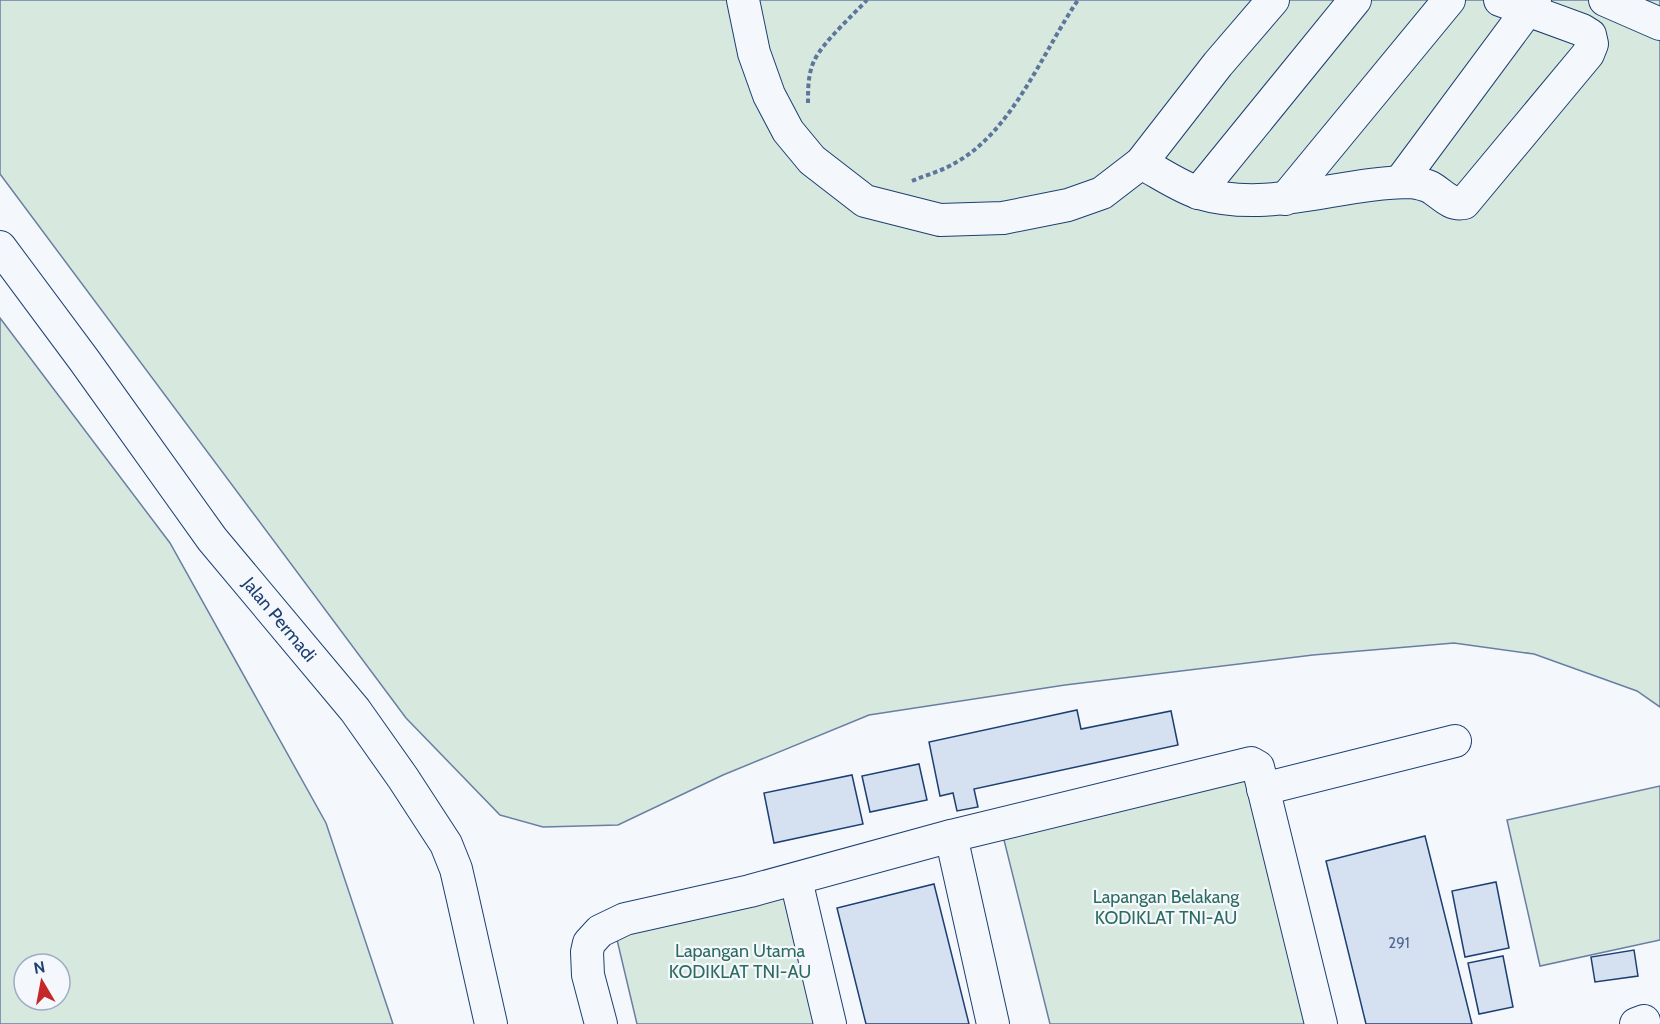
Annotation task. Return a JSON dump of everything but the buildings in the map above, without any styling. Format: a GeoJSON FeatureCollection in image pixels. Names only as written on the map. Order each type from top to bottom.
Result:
{"type":"FeatureCollection","features":[{"type":"Feature","properties":{"kind":"street"},"geometry":{"type":"LineString","coordinates":[[743,0],[758,63],[769,95],[788,131],[812,160],[865,201],[940,220],[1003,218],[1068,205],[1102,193],[1142,164],[1218,64],[1273,0]]}},
{"type":"Feature","properties":{"kind":"street"},"geometry":{"type":"LineString","coordinates":[[1198,192],[1355,0]]}},
{"type":"Feature","properties":{"kind":"street"},"geometry":{"type":"LineString","coordinates":[[1285,199],[1449,0]]}},
{"type":"Feature","properties":{"kind":"street"},"geometry":{"type":"LineString","coordinates":[[1605,0],[1660,24]]}},
{"type":"Feature","properties":{"kind":"street"},"geometry":{"type":"LineString","coordinates":[[1142,164],[1198,192],[1244,201],[1285,199],[1400,182],[1424,184],[1458,205],[1464,203],[1588,54],[1592,44],[1589,34],[1521,4],[1400,182]]}},
{"type":"Feature","properties":{"kind":"street","name":"Jalan Permadi"},"geometry":{"type":"LineString","coordinates":[[0,247],[212,539],[355,710],[446,844],[456,869],[491,1024]]}},
{"type":"Feature","properties":{"kind":"street"},"geometry":{"type":"LineString","coordinates":[[1263,789],[1455,741]]}},
{"type":"Feature","properties":{"kind":"street"},"geometry":{"type":"LineString","coordinates":[[601,1024],[588,975],[589,943],[600,931],[625,919],[796,880],[951,837],[1251,763],[1258,767],[1320,1024]]}},
{"type":"Feature","properties":{"kind":"street"},"geometry":{"type":"LineString","coordinates":[[951,837],[993,1024]]}},
{"type":"Feature","properties":{"kind":"street"},"geometry":{"type":"LineString","coordinates":[[796,880],[830,1024]]}},
{"type":"Feature","properties":{"kind":"path"},"geometry":{"type":"LineString","coordinates":[[788,131],[801,126],[807,120],[808,84],[814,61],[867,0]]}},
{"type":"Feature","properties":{"kind":"path"},"geometry":{"type":"LineString","coordinates":[[908,183],[954,164],[981,144],[1014,105],[1078,0]]}},
{"type":"Feature","properties":{"kind":"green space"},"geometry":{"type":"Polygon","coordinates":[[[0,0],[1660,0],[1660,707],[1637,691],[1534,654],[1454,643],[1313,655],[1065,685],[869,715],[723,775],[618,825],[543,827],[500,815],[406,718],[0,174],[0,0]]]}},
{"type":"Feature","properties":{"kind":"green space"},"geometry":{"type":"Polygon","coordinates":[[[0,318],[170,543],[326,823],[393,1024],[0,1024],[0,318]]]}},
{"type":"Feature","properties":{"kind":"green space","name":"Lapangan Belakang KODIKLAT TNI-AU"},"geometry":{"type":"Polygon","coordinates":[[[1252,766],[1316,1024],[1050,1024],[1001,828],[1252,766]]]}},
{"type":"Feature","properties":{"kind":"green space"},"geometry":{"type":"Polygon","coordinates":[[[1660,786],[1660,940],[1540,966],[1507,820],[1660,786]]]}},
{"type":"Feature","properties":{"kind":"green space","name":"Lapangan Utama KODIKLAT TNI-AU"},"geometry":{"type":"Polygon","coordinates":[[[787,887],[819,1024],[637,1024],[614,927],[787,887]]]}}]}
